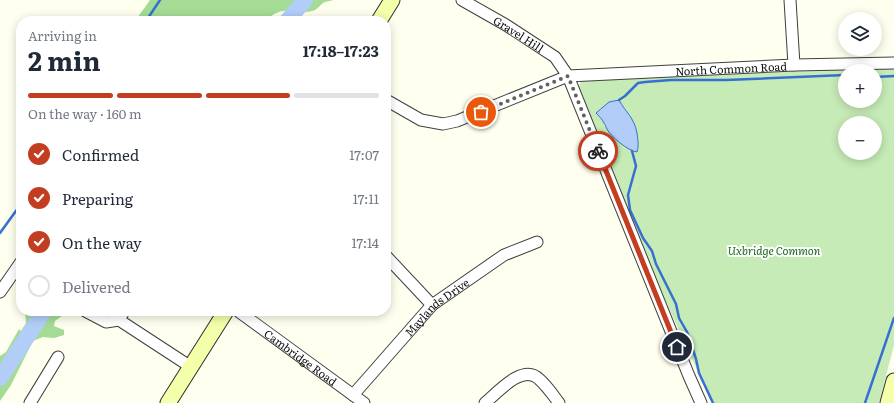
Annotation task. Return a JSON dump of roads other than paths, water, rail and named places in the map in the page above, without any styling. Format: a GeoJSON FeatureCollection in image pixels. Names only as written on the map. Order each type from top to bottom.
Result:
{"type":"FeatureCollection","features":[{"type":"Feature","properties":{"kind":"main road"},"geometry":{"type":"LineString","coordinates":[[382,16],[392,0]]}},
{"type":"Feature","properties":{"kind":"main road"},"geometry":{"type":"LineString","coordinates":[[168,403],[223,316]]}},
{"type":"Feature","properties":{"kind":"main road"},"geometry":{"type":"LineString","coordinates":[[888,403],[894,381]]}},
{"type":"Feature","properties":{"kind":"street","name":"Gravel Hill"},"geometry":{"type":"LineString","coordinates":[[462,0],[506,25],[555,57],[568,76],[701,403]]}},
{"type":"Feature","properties":{"kind":"street"},"geometry":{"type":"LineString","coordinates":[[790,0],[794,64]]}},
{"type":"Feature","properties":{"kind":"street","name":"North Common Road"},"geometry":{"type":"LineString","coordinates":[[391,103],[421,120],[443,124],[457,121],[568,76],[794,64],[894,63]]}},
{"type":"Feature","properties":{"kind":"street","name":"Maylands Drive"},"geometry":{"type":"LineString","coordinates":[[353,395],[432,305],[504,255],[537,242]]}},
{"type":"Feature","properties":{"kind":"street"},"geometry":{"type":"LineString","coordinates":[[391,261],[432,305]]}},
{"type":"Feature","properties":{"kind":"street"},"geometry":{"type":"LineString","coordinates":[[0,292],[16,269]]}},
{"type":"Feature","properties":{"kind":"street"},"geometry":{"type":"LineString","coordinates":[[95,316],[106,322],[121,316],[191,367]]}},
{"type":"Feature","properties":{"kind":"street","name":"Cambridge Road"},"geometry":{"type":"LineString","coordinates":[[245,316],[364,403]]}},
{"type":"Feature","properties":{"kind":"street"},"geometry":{"type":"LineString","coordinates":[[30,403],[58,356]]}},
{"type":"Feature","properties":{"kind":"street"},"geometry":{"type":"LineString","coordinates":[[485,403],[517,376],[532,374],[539,378],[559,403]]}},
{"type":"Feature","properties":{"kind":"water"},"geometry":{"type":"Polygon","coordinates":[[[619,100],[632,119],[636,128],[638,143],[637,152],[629,149],[615,139],[596,113],[609,102],[619,100]]]}},
{"type":"Feature","properties":{"kind":"waterway"},"geometry":{"type":"LineString","coordinates":[[149,16],[160,0]]}},
{"type":"Feature","properties":{"kind":"waterway"},"geometry":{"type":"LineString","coordinates":[[291,16],[305,0]]}},
{"type":"Feature","properties":{"kind":"waterway"},"geometry":{"type":"LineString","coordinates":[[619,100],[638,83],[645,82],[838,75]]}},
{"type":"Feature","properties":{"kind":"waterway"},"geometry":{"type":"LineString","coordinates":[[882,77],[894,76]]}},
{"type":"Feature","properties":{"kind":"waterway"},"geometry":{"type":"LineString","coordinates":[[632,151],[636,166],[628,195],[630,210],[643,238],[652,251],[656,264],[676,304],[679,318],[687,332],[699,373],[713,403]]}},
{"type":"Feature","properties":{"kind":"waterway"},"geometry":{"type":"LineString","coordinates":[[0,233],[16,211]]}},
{"type":"Feature","properties":{"kind":"waterway"},"geometry":{"type":"LineString","coordinates":[[0,378],[41,316]]}},
{"type":"Feature","properties":{"kind":"waterway"},"geometry":{"type":"LineString","coordinates":[[865,403],[894,318]]}},
{"type":"Feature","properties":{"kind":"park label","name":"Uxbridge Common"},"geometry":{"type":"Point","coordinates":[774,250]}}]}
